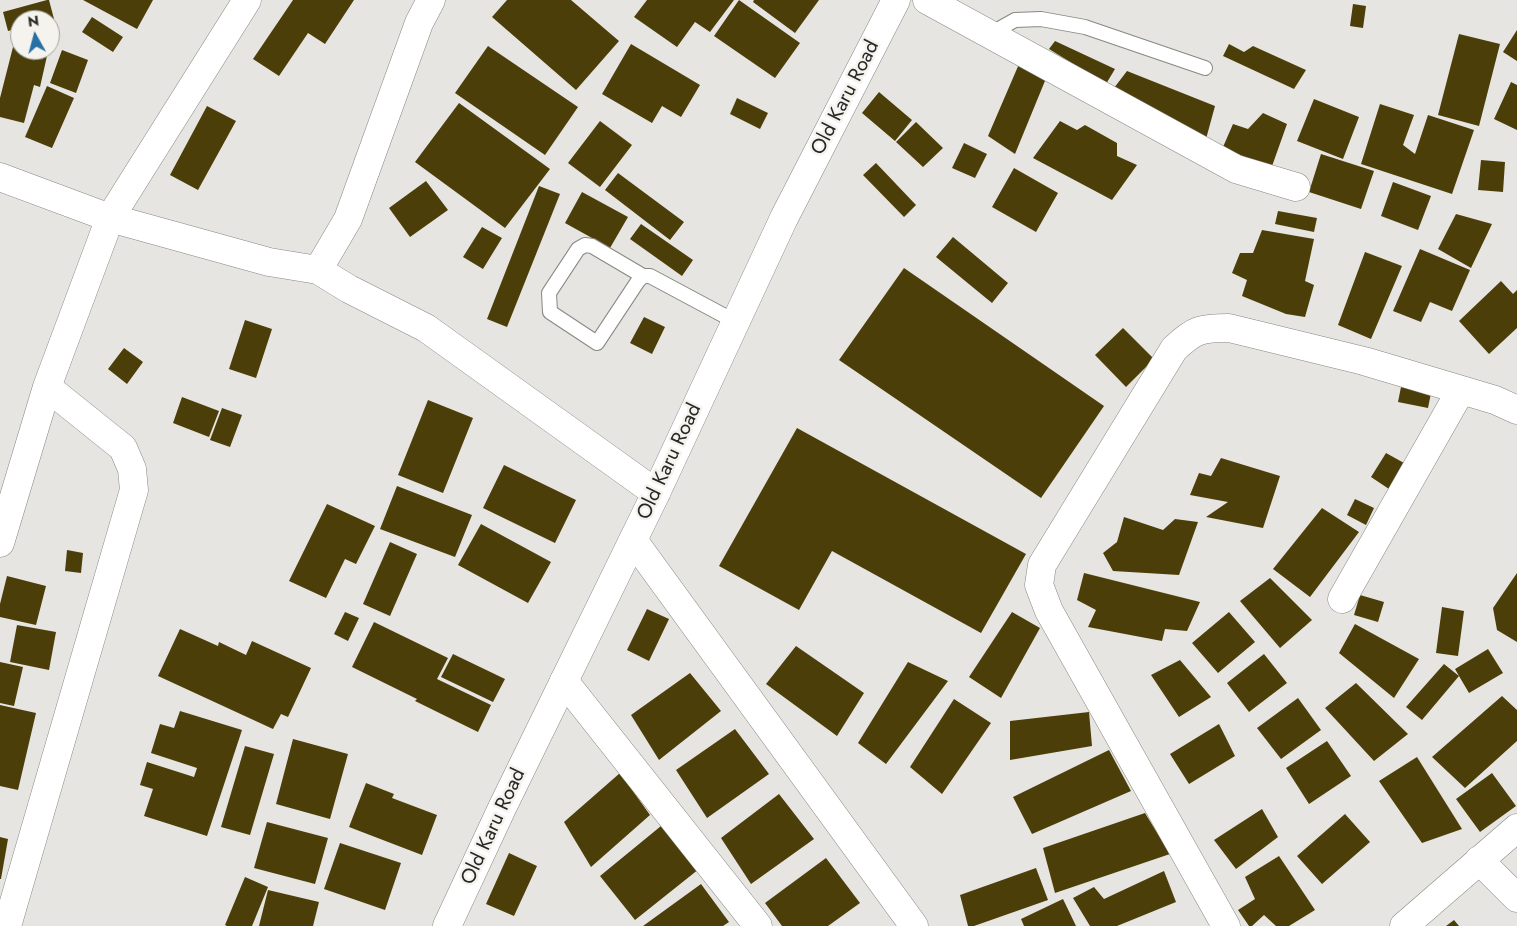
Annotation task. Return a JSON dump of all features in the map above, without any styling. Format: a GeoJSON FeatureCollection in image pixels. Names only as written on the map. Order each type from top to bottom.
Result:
{"type":"FeatureCollection","features":[{"type":"Feature","properties":{"kind":"street"},"geometry":{"type":"LineString","coordinates":[[0,543],[47,387],[110,218],[247,0]]}},
{"type":"Feature","properties":{"kind":"street"},"geometry":{"type":"LineString","coordinates":[[318,270],[348,219],[419,23],[431,0]]}},
{"type":"Feature","properties":{"kind":"street","name":"Old Karu Road"},"geometry":{"type":"LineString","coordinates":[[447,926],[656,493],[784,218],[896,0]]}},
{"type":"Feature","properties":{"kind":"street"},"geometry":{"type":"LineString","coordinates":[[927,0],[1236,169],[1296,187]]}},
{"type":"Feature","properties":{"kind":"street"},"geometry":{"type":"LineString","coordinates":[[0,177],[110,218],[269,262],[318,270],[349,289],[426,328],[656,493]]}},
{"type":"Feature","properties":{"kind":"street"},"geometry":{"type":"LineString","coordinates":[[1226,926],[1049,611],[1039,585],[1042,565],[1174,349],[1189,335],[1208,328],[1230,328],[1364,361],[1495,400],[1517,410]]}},
{"type":"Feature","properties":{"kind":"street"},"geometry":{"type":"LineString","coordinates":[[7,926],[134,490],[132,470],[122,448],[47,387]]}},
{"type":"Feature","properties":{"kind":"street"},"geometry":{"type":"LineString","coordinates":[[1342,599],[1461,390]]}},
{"type":"Feature","properties":{"kind":"street"},"geometry":{"type":"LineString","coordinates":[[633,540],[914,926]]}},
{"type":"Feature","properties":{"kind":"street"},"geometry":{"type":"LineString","coordinates":[[564,681],[758,926]]}},
{"type":"Feature","properties":{"kind":"street"},"geometry":{"type":"LineString","coordinates":[[1404,926],[1517,828]]}},
{"type":"Feature","properties":{"kind":"street"},"geometry":{"type":"LineString","coordinates":[[1479,860],[1517,898]]}},
{"type":"Feature","properties":{"kind":"lane"},"geometry":{"type":"LineString","coordinates":[[990,34],[1015,20],[1042,19],[1085,28],[1205,68]]}},
{"type":"Feature","properties":{"kind":"lane"},"geometry":{"type":"LineString","coordinates":[[643,276],[597,343],[550,312],[549,293],[578,249],[585,245],[592,246],[643,276],[650,276],[736,322]]}},
{"type":"Feature","properties":{"kind":"building"},"geometry":{"type":"Polygon","coordinates":[[[49,0],[52,10],[10,10],[49,0]]]}},
{"type":"Feature","properties":{"kind":"building"},"geometry":{"type":"Polygon","coordinates":[[[83,0],[153,0],[137,29],[83,0]]]}},
{"type":"Feature","properties":{"kind":"building"},"geometry":{"type":"Polygon","coordinates":[[[293,0],[354,0],[325,44],[308,33],[279,76],[253,59],[293,0]]]}},
{"type":"Feature","properties":{"kind":"building"},"geometry":{"type":"Polygon","coordinates":[[[507,0],[571,0],[619,41],[576,90],[492,17],[507,0]]]}},
{"type":"Feature","properties":{"kind":"building"},"geometry":{"type":"Polygon","coordinates":[[[647,0],[734,0],[710,32],[695,22],[677,47],[634,17],[647,0]]]}},
{"type":"Feature","properties":{"kind":"building"},"geometry":{"type":"Polygon","coordinates":[[[739,0],[800,43],[775,78],[714,36],[739,0]]]}},
{"type":"Feature","properties":{"kind":"building"},"geometry":{"type":"Polygon","coordinates":[[[754,0],[819,0],[795,33],[753,2],[754,0]]]}},
{"type":"Feature","properties":{"kind":"building"},"geometry":{"type":"Polygon","coordinates":[[[1353,4],[1366,6],[1363,28],[1350,26],[1353,4]]]}},
{"type":"Feature","properties":{"kind":"building"},"geometry":{"type":"Polygon","coordinates":[[[10,10],[10,30],[8,31],[3,12],[10,10]]]}},
{"type":"Feature","properties":{"kind":"building"},"geometry":{"type":"Polygon","coordinates":[[[92,17],[123,37],[113,52],[82,32],[92,17]]]}},
{"type":"Feature","properties":{"kind":"building"},"geometry":{"type":"Polygon","coordinates":[[[1517,30],[1517,61],[1503,52],[1517,30]]]}},
{"type":"Feature","properties":{"kind":"building"},"geometry":{"type":"Polygon","coordinates":[[[1459,34],[1500,44],[1479,126],[1438,115],[1459,34]]]}},
{"type":"Feature","properties":{"kind":"building"},"geometry":{"type":"Polygon","coordinates":[[[1055,41],[1115,69],[1106,84],[1049,49],[1055,41]]]}},
{"type":"Feature","properties":{"kind":"building"},"geometry":{"type":"Polygon","coordinates":[[[631,44],[700,85],[681,117],[662,106],[652,123],[602,94],[631,44]]]}},
{"type":"Feature","properties":{"kind":"building"},"geometry":{"type":"Polygon","coordinates":[[[1229,44],[1244,52],[1253,46],[1306,70],[1294,89],[1223,56],[1229,44]]]}},
{"type":"Feature","properties":{"kind":"building"},"geometry":{"type":"Polygon","coordinates":[[[488,46],[578,107],[545,155],[455,93],[488,46]]]}},
{"type":"Feature","properties":{"kind":"building"},"geometry":{"type":"Polygon","coordinates":[[[62,50],[88,60],[76,93],[50,83],[58,60],[60,60],[62,50]]]}},
{"type":"Feature","properties":{"kind":"building"},"geometry":{"type":"Polygon","coordinates":[[[10,59],[46,60],[40,87],[34,85],[24,123],[0,117],[0,98],[10,59]]]}},
{"type":"Feature","properties":{"kind":"building"},"geometry":{"type":"Polygon","coordinates":[[[1019,64],[1047,76],[1015,154],[988,136],[1019,64]]]}},
{"type":"Feature","properties":{"kind":"building"},"geometry":{"type":"Polygon","coordinates":[[[1127,71],[1215,106],[1206,139],[1114,88],[1127,71]]]}},
{"type":"Feature","properties":{"kind":"building"},"geometry":{"type":"Polygon","coordinates":[[[1511,82],[1517,85],[1517,130],[1494,119],[1511,82]]]}},
{"type":"Feature","properties":{"kind":"building"},"geometry":{"type":"Polygon","coordinates":[[[47,86],[74,98],[52,148],[25,137],[47,86]]]}},
{"type":"Feature","properties":{"kind":"building"},"geometry":{"type":"Polygon","coordinates":[[[879,92],[912,120],[895,141],[862,113],[879,92]]]}},
{"type":"Feature","properties":{"kind":"building"},"geometry":{"type":"Polygon","coordinates":[[[737,98],[768,113],[760,129],[730,114],[737,98]]]}},
{"type":"Feature","properties":{"kind":"building"},"geometry":{"type":"Polygon","coordinates":[[[1314,99],[1359,117],[1343,159],[1297,141],[1314,99]]]}},
{"type":"Feature","properties":{"kind":"building"},"geometry":{"type":"Polygon","coordinates":[[[459,103],[550,169],[505,228],[415,162],[459,103]]]}},
{"type":"Feature","properties":{"kind":"building"},"geometry":{"type":"Polygon","coordinates":[[[1380,104],[1414,115],[1403,145],[1415,154],[1428,115],[1474,130],[1452,194],[1361,164],[1380,104]]]}},
{"type":"Feature","properties":{"kind":"building"},"geometry":{"type":"Polygon","coordinates":[[[207,106],[236,121],[198,190],[170,175],[207,106]]]}},
{"type":"Feature","properties":{"kind":"building"},"geometry":{"type":"Polygon","coordinates":[[[1263,113],[1287,124],[1271,169],[1223,147],[1233,124],[1248,129],[1263,113]]]}},
{"type":"Feature","properties":{"kind":"building"},"geometry":{"type":"Polygon","coordinates":[[[600,121],[632,145],[600,187],[568,163],[600,121]]]}},
{"type":"Feature","properties":{"kind":"building"},"geometry":{"type":"Polygon","coordinates":[[[1060,121],[1077,130],[1085,125],[1117,143],[1117,156],[1137,165],[1112,200],[1033,158],[1060,121]]]}},
{"type":"Feature","properties":{"kind":"building"},"geometry":{"type":"Polygon","coordinates":[[[916,122],[943,148],[923,167],[896,142],[916,122]]]}},
{"type":"Feature","properties":{"kind":"building"},"geometry":{"type":"Polygon","coordinates":[[[964,143],[987,154],[975,178],[952,168],[964,143]]]}},
{"type":"Feature","properties":{"kind":"building"},"geometry":{"type":"Polygon","coordinates":[[[1321,154],[1374,171],[1361,209],[1309,192],[1321,154]]]}},
{"type":"Feature","properties":{"kind":"building"},"geometry":{"type":"Polygon","coordinates":[[[1481,160],[1505,162],[1503,192],[1478,190],[1481,160]]]}},
{"type":"Feature","properties":{"kind":"building"},"geometry":{"type":"Polygon","coordinates":[[[876,163],[916,205],[904,217],[863,175],[876,163]]]}},
{"type":"Feature","properties":{"kind":"building"},"geometry":{"type":"Polygon","coordinates":[[[1014,168],[1058,193],[1036,232],[992,207],[1014,168]]]}},
{"type":"Feature","properties":{"kind":"building"},"geometry":{"type":"Polygon","coordinates":[[[618,173],[684,222],[670,240],[605,190],[618,173]]]}},
{"type":"Feature","properties":{"kind":"building"},"geometry":{"type":"Polygon","coordinates":[[[426,181],[448,210],[410,237],[389,208],[426,181]]]}},
{"type":"Feature","properties":{"kind":"building"},"geometry":{"type":"Polygon","coordinates":[[[1393,182],[1431,196],[1418,230],[1381,216],[1393,182]]]}},
{"type":"Feature","properties":{"kind":"building"},"geometry":{"type":"Polygon","coordinates":[[[539,186],[560,194],[507,327],[487,319],[539,186]]]}},
{"type":"Feature","properties":{"kind":"building"},"geometry":{"type":"Polygon","coordinates":[[[582,192],[628,217],[610,248],[565,223],[582,192]]]}},
{"type":"Feature","properties":{"kind":"building"},"geometry":{"type":"Polygon","coordinates":[[[1278,211],[1317,218],[1314,232],[1275,224],[1278,211]]]}},
{"type":"Feature","properties":{"kind":"building"},"geometry":{"type":"Polygon","coordinates":[[[1456,214],[1492,224],[1471,268],[1438,249],[1456,214]]]}},
{"type":"Feature","properties":{"kind":"building"},"geometry":{"type":"Polygon","coordinates":[[[641,224],[693,260],[682,276],[630,239],[641,224]]]}},
{"type":"Feature","properties":{"kind":"building"},"geometry":{"type":"Polygon","coordinates":[[[482,227],[502,238],[483,269],[463,257],[482,227]]]}},
{"type":"Feature","properties":{"kind":"building"},"geometry":{"type":"Polygon","coordinates":[[[1262,230],[1314,239],[1305,281],[1314,285],[1305,317],[1286,314],[1242,296],[1247,280],[1232,273],[1240,253],[1253,253],[1262,230]]]}},
{"type":"Feature","properties":{"kind":"building"},"geometry":{"type":"Polygon","coordinates":[[[953,237],[1008,283],[992,303],[936,257],[953,237]]]}},
{"type":"Feature","properties":{"kind":"building"},"geometry":{"type":"Polygon","coordinates":[[[1420,249],[1470,270],[1452,311],[1430,302],[1421,322],[1393,311],[1420,249]]]}},
{"type":"Feature","properties":{"kind":"building"},"geometry":{"type":"Polygon","coordinates":[[[1365,252],[1402,266],[1371,339],[1338,325],[1365,252]]]}},
{"type":"Feature","properties":{"kind":"building"},"geometry":{"type":"Polygon","coordinates":[[[904,268],[1104,406],[1041,498],[839,360],[904,268]]]}},
{"type":"Feature","properties":{"kind":"building"},"geometry":{"type":"Polygon","coordinates":[[[1501,281],[1513,294],[1517,290],[1517,328],[1489,354],[1459,321],[1501,281]]]}},
{"type":"Feature","properties":{"kind":"building"},"geometry":{"type":"Polygon","coordinates":[[[644,317],[665,327],[652,354],[630,343],[644,317]]]}},
{"type":"Feature","properties":{"kind":"building"},"geometry":{"type":"Polygon","coordinates":[[[245,320],[272,329],[256,378],[229,369],[245,320]]]}},
{"type":"Feature","properties":{"kind":"building"},"geometry":{"type":"Polygon","coordinates":[[[1123,328],[1154,359],[1126,387],[1095,355],[1123,328]]]}},
{"type":"Feature","properties":{"kind":"building"},"geometry":{"type":"Polygon","coordinates":[[[124,348],[143,362],[127,384],[108,369],[124,348]]]}},
{"type":"Feature","properties":{"kind":"building"},"geometry":{"type":"Polygon","coordinates":[[[1401,387],[1431,393],[1428,408],[1398,402],[1401,387]]]}},
{"type":"Feature","properties":{"kind":"building"},"geometry":{"type":"Polygon","coordinates":[[[182,397],[219,411],[209,437],[173,423],[182,397]]]}},
{"type":"Feature","properties":{"kind":"building"},"geometry":{"type":"Polygon","coordinates":[[[428,400],[473,418],[443,493],[398,475],[428,400]]]}},
{"type":"Feature","properties":{"kind":"building"},"geometry":{"type":"Polygon","coordinates":[[[222,408],[242,415],[230,447],[210,440],[222,408]]]}},
{"type":"Feature","properties":{"kind":"building"},"geometry":{"type":"Polygon","coordinates":[[[797,428],[1026,554],[981,633],[832,551],[799,610],[719,566],[797,428]]]}},
{"type":"Feature","properties":{"kind":"building"},"geometry":{"type":"Polygon","coordinates":[[[1386,453],[1404,463],[1389,489],[1371,477],[1386,453]]]}},
{"type":"Feature","properties":{"kind":"building"},"geometry":{"type":"Polygon","coordinates":[[[1221,458],[1280,476],[1263,528],[1206,517],[1228,502],[1190,495],[1199,473],[1211,476],[1221,458]]]}},
{"type":"Feature","properties":{"kind":"building"},"geometry":{"type":"Polygon","coordinates":[[[504,465],[576,500],[555,543],[483,508],[504,465]]]}},
{"type":"Feature","properties":{"kind":"building"},"geometry":{"type":"Polygon","coordinates":[[[397,486],[472,515],[455,557],[380,529],[397,486]]]}},
{"type":"Feature","properties":{"kind":"building"},"geometry":{"type":"Polygon","coordinates":[[[1355,499],[1374,508],[1366,525],[1347,515],[1355,499]]]}},
{"type":"Feature","properties":{"kind":"building"},"geometry":{"type":"Polygon","coordinates":[[[327,504],[375,526],[356,564],[345,559],[326,598],[289,581],[327,504]]]}},
{"type":"Feature","properties":{"kind":"building"},"geometry":{"type":"Polygon","coordinates":[[[1322,508],[1359,532],[1310,597],[1273,569],[1322,508]]]}},
{"type":"Feature","properties":{"kind":"building"},"geometry":{"type":"Polygon","coordinates":[[[1124,517],[1163,530],[1175,519],[1198,522],[1179,575],[1113,571],[1103,553],[1117,542],[1124,517]]]}},
{"type":"Feature","properties":{"kind":"building"},"geometry":{"type":"Polygon","coordinates":[[[481,524],[551,562],[528,603],[458,565],[481,524]]]}},
{"type":"Feature","properties":{"kind":"building"},"geometry":{"type":"Polygon","coordinates":[[[390,542],[417,554],[390,616],[363,604],[390,542]]]}},
{"type":"Feature","properties":{"kind":"building"},"geometry":{"type":"Polygon","coordinates":[[[67,550],[83,553],[81,573],[65,571],[67,550]]]}},
{"type":"Feature","properties":{"kind":"building"},"geometry":{"type":"Polygon","coordinates":[[[1084,573],[1200,602],[1187,631],[1165,629],[1162,641],[1088,627],[1096,610],[1077,600],[1084,573]]]}},
{"type":"Feature","properties":{"kind":"building"},"geometry":{"type":"Polygon","coordinates":[[[1517,573],[1517,642],[1497,630],[1493,608],[1517,573]]]}},
{"type":"Feature","properties":{"kind":"building"},"geometry":{"type":"Polygon","coordinates":[[[7,576],[46,586],[36,625],[0,617],[0,604],[7,576]]]}},
{"type":"Feature","properties":{"kind":"building"},"geometry":{"type":"Polygon","coordinates":[[[1270,578],[1312,620],[1280,648],[1240,601],[1270,578]]]}},
{"type":"Feature","properties":{"kind":"building"},"geometry":{"type":"Polygon","coordinates":[[[1360,595],[1384,602],[1378,622],[1354,615],[1360,595]]]}},
{"type":"Feature","properties":{"kind":"building"},"geometry":{"type":"Polygon","coordinates":[[[1442,607],[1464,611],[1458,656],[1436,653],[1442,607]]]}},
{"type":"Feature","properties":{"kind":"building"},"geometry":{"type":"Polygon","coordinates":[[[647,609],[669,619],[649,661],[627,650],[647,609]]]}},
{"type":"Feature","properties":{"kind":"building"},"geometry":{"type":"Polygon","coordinates":[[[345,612],[359,618],[348,641],[334,634],[345,612]]]}},
{"type":"Feature","properties":{"kind":"building"},"geometry":{"type":"Polygon","coordinates":[[[1012,612],[1040,628],[1001,698],[969,677],[1012,612]]]}},
{"type":"Feature","properties":{"kind":"building"},"geometry":{"type":"Polygon","coordinates":[[[1229,612],[1255,642],[1218,673],[1192,643],[1229,612]]]}},
{"type":"Feature","properties":{"kind":"building"},"geometry":{"type":"Polygon","coordinates":[[[374,622],[448,658],[437,679],[491,705],[478,732],[352,667],[374,622]]]}},
{"type":"Feature","properties":{"kind":"building"},"geometry":{"type":"Polygon","coordinates":[[[1355,624],[1419,659],[1394,698],[1339,653],[1355,624]]]}},
{"type":"Feature","properties":{"kind":"building"},"geometry":{"type":"Polygon","coordinates":[[[17,625],[56,632],[49,670],[10,662],[17,625]]]}},
{"type":"Feature","properties":{"kind":"building"},"geometry":{"type":"Polygon","coordinates":[[[180,629],[218,646],[219,642],[246,655],[252,641],[311,668],[288,717],[281,714],[273,729],[158,676],[180,629]]]}},
{"type":"Feature","properties":{"kind":"building"},"geometry":{"type":"Polygon","coordinates":[[[796,646],[864,693],[837,736],[766,684],[796,646]]]}},
{"type":"Feature","properties":{"kind":"building"},"geometry":{"type":"Polygon","coordinates":[[[1488,649],[1503,673],[1469,693],[1455,669],[1488,649]]]}},
{"type":"Feature","properties":{"kind":"building"},"geometry":{"type":"Polygon","coordinates":[[[453,654],[505,679],[493,702],[441,677],[453,654]]]}},
{"type":"Feature","properties":{"kind":"building"},"geometry":{"type":"Polygon","coordinates":[[[1264,654],[1287,683],[1249,712],[1227,683],[1264,654]]]}},
{"type":"Feature","properties":{"kind":"building"},"geometry":{"type":"Polygon","coordinates":[[[1180,660],[1211,697],[1179,717],[1151,675],[1180,660]]]}},
{"type":"Feature","properties":{"kind":"building"},"geometry":{"type":"Polygon","coordinates":[[[0,662],[23,667],[14,706],[0,703],[0,662]]]}},
{"type":"Feature","properties":{"kind":"building"},"geometry":{"type":"Polygon","coordinates":[[[908,662],[948,681],[886,764],[858,743],[908,662]]]}},
{"type":"Feature","properties":{"kind":"building"},"geometry":{"type":"Polygon","coordinates":[[[1444,664],[1459,676],[1422,720],[1406,707],[1444,664]]]}},
{"type":"Feature","properties":{"kind":"building"},"geometry":{"type":"Polygon","coordinates":[[[690,673],[721,711],[659,760],[631,715],[690,673]]]}},
{"type":"Feature","properties":{"kind":"building"},"geometry":{"type":"Polygon","coordinates":[[[1356,683],[1408,734],[1374,761],[1325,708],[1356,683]]]}},
{"type":"Feature","properties":{"kind":"building"},"geometry":{"type":"Polygon","coordinates":[[[1502,696],[1517,710],[1517,741],[1465,788],[1432,757],[1502,696]]]}},
{"type":"Feature","properties":{"kind":"building"},"geometry":{"type":"Polygon","coordinates":[[[1298,698],[1321,730],[1281,759],[1257,728],[1298,698]]]}},
{"type":"Feature","properties":{"kind":"building"},"geometry":{"type":"Polygon","coordinates":[[[954,699],[991,723],[942,794],[910,767],[954,699]]]}},
{"type":"Feature","properties":{"kind":"building"},"geometry":{"type":"Polygon","coordinates":[[[0,705],[36,713],[18,790],[0,786],[0,705]]]}},
{"type":"Feature","properties":{"kind":"building"},"geometry":{"type":"Polygon","coordinates":[[[180,711],[242,730],[207,836],[144,816],[153,789],[140,785],[147,762],[194,777],[197,768],[151,753],[160,724],[174,728],[180,711]]]}},
{"type":"Feature","properties":{"kind":"building"},"geometry":{"type":"Polygon","coordinates":[[[1089,712],[1092,746],[1010,760],[1010,721],[1089,712]]]}},
{"type":"Feature","properties":{"kind":"building"},"geometry":{"type":"Polygon","coordinates":[[[1219,724],[1235,756],[1189,784],[1170,754],[1219,724]]]}},
{"type":"Feature","properties":{"kind":"building"},"geometry":{"type":"Polygon","coordinates":[[[735,729],[769,774],[707,818],[676,770],[735,729]]]}},
{"type":"Feature","properties":{"kind":"building"},"geometry":{"type":"Polygon","coordinates":[[[293,739],[348,754],[330,819],[276,804],[293,739]]]}},
{"type":"Feature","properties":{"kind":"building"},"geometry":{"type":"Polygon","coordinates":[[[1327,741],[1351,776],[1309,804],[1286,768],[1327,741]]]}},
{"type":"Feature","properties":{"kind":"building"},"geometry":{"type":"Polygon","coordinates":[[[245,746],[274,754],[250,835],[221,827],[245,746]]]}},
{"type":"Feature","properties":{"kind":"building"},"geometry":{"type":"Polygon","coordinates":[[[1109,750],[1131,791],[1032,834],[1013,797],[1109,750]]]}},
{"type":"Feature","properties":{"kind":"building"},"geometry":{"type":"Polygon","coordinates":[[[1417,757],[1462,829],[1422,843],[1379,781],[1417,757]]]}},
{"type":"Feature","properties":{"kind":"building"},"geometry":{"type":"Polygon","coordinates":[[[620,773],[650,815],[591,867],[564,822],[620,773]]]}},
{"type":"Feature","properties":{"kind":"building"},"geometry":{"type":"Polygon","coordinates":[[[1492,773],[1516,806],[1480,832],[1456,799],[1492,773]]]}},
{"type":"Feature","properties":{"kind":"building"},"geometry":{"type":"Polygon","coordinates":[[[366,783],[394,794],[392,798],[437,815],[422,855],[349,827],[366,783]]]}},
{"type":"Feature","properties":{"kind":"building"},"geometry":{"type":"Polygon","coordinates":[[[779,794],[814,839],[751,884],[721,838],[779,794]]]}},
{"type":"Feature","properties":{"kind":"building"},"geometry":{"type":"Polygon","coordinates":[[[1262,809],[1278,837],[1236,869],[1214,840],[1262,809]]]}},
{"type":"Feature","properties":{"kind":"building"},"geometry":{"type":"Polygon","coordinates":[[[1145,813],[1170,854],[1055,893],[1043,848],[1145,813]]]}},
{"type":"Feature","properties":{"kind":"building"},"geometry":{"type":"Polygon","coordinates":[[[1345,814],[1370,842],[1322,884],[1297,856],[1345,814]]]}},
{"type":"Feature","properties":{"kind":"building"},"geometry":{"type":"Polygon","coordinates":[[[267,822],[328,838],[315,884],[254,868],[267,822]]]}},
{"type":"Feature","properties":{"kind":"building"},"geometry":{"type":"Polygon","coordinates":[[[661,826],[699,869],[635,920],[600,876],[661,826]]]}},
{"type":"Feature","properties":{"kind":"building"},"geometry":{"type":"Polygon","coordinates":[[[0,837],[8,839],[1,879],[0,879],[0,837]]]}},
{"type":"Feature","properties":{"kind":"building"},"geometry":{"type":"Polygon","coordinates":[[[340,843],[401,863],[385,910],[324,889],[340,843]]]}},
{"type":"Feature","properties":{"kind":"building"},"geometry":{"type":"Polygon","coordinates":[[[509,853],[537,866],[514,916],[486,904],[509,853]]]}},
{"type":"Feature","properties":{"kind":"building"},"geometry":{"type":"Polygon","coordinates":[[[1279,856],[1315,910],[1289,926],[1276,926],[1264,915],[1252,926],[1249,926],[1238,910],[1255,899],[1245,877],[1279,856]]]}},
{"type":"Feature","properties":{"kind":"building"},"geometry":{"type":"Polygon","coordinates":[[[826,858],[860,903],[828,926],[782,926],[765,903],[826,858]]]}},
{"type":"Feature","properties":{"kind":"building"},"geometry":{"type":"Polygon","coordinates":[[[1036,868],[1048,900],[974,926],[968,926],[960,895],[1036,868]]]}},
{"type":"Feature","properties":{"kind":"building"},"geometry":{"type":"Polygon","coordinates":[[[1164,871],[1176,902],[1117,926],[1090,926],[1073,898],[1094,887],[1104,899],[1164,871]]]}},
{"type":"Feature","properties":{"kind":"building"},"geometry":{"type":"Polygon","coordinates":[[[245,877],[268,887],[252,926],[227,926],[225,925],[245,877]]]}},
{"type":"Feature","properties":{"kind":"building"},"geometry":{"type":"Polygon","coordinates":[[[701,884],[729,922],[723,926],[643,926],[701,884]]]}},
{"type":"Feature","properties":{"kind":"building"},"geometry":{"type":"Polygon","coordinates":[[[268,890],[319,902],[313,926],[259,926],[268,890]]]}},
{"type":"Feature","properties":{"kind":"building"},"geometry":{"type":"Polygon","coordinates":[[[1063,899],[1076,926],[1024,926],[1021,919],[1063,899]]]}},
{"type":"Feature","properties":{"kind":"building"},"geometry":{"type":"Polygon","coordinates":[[[1454,920],[1459,926],[1446,926],[1454,920]]]}}]}
